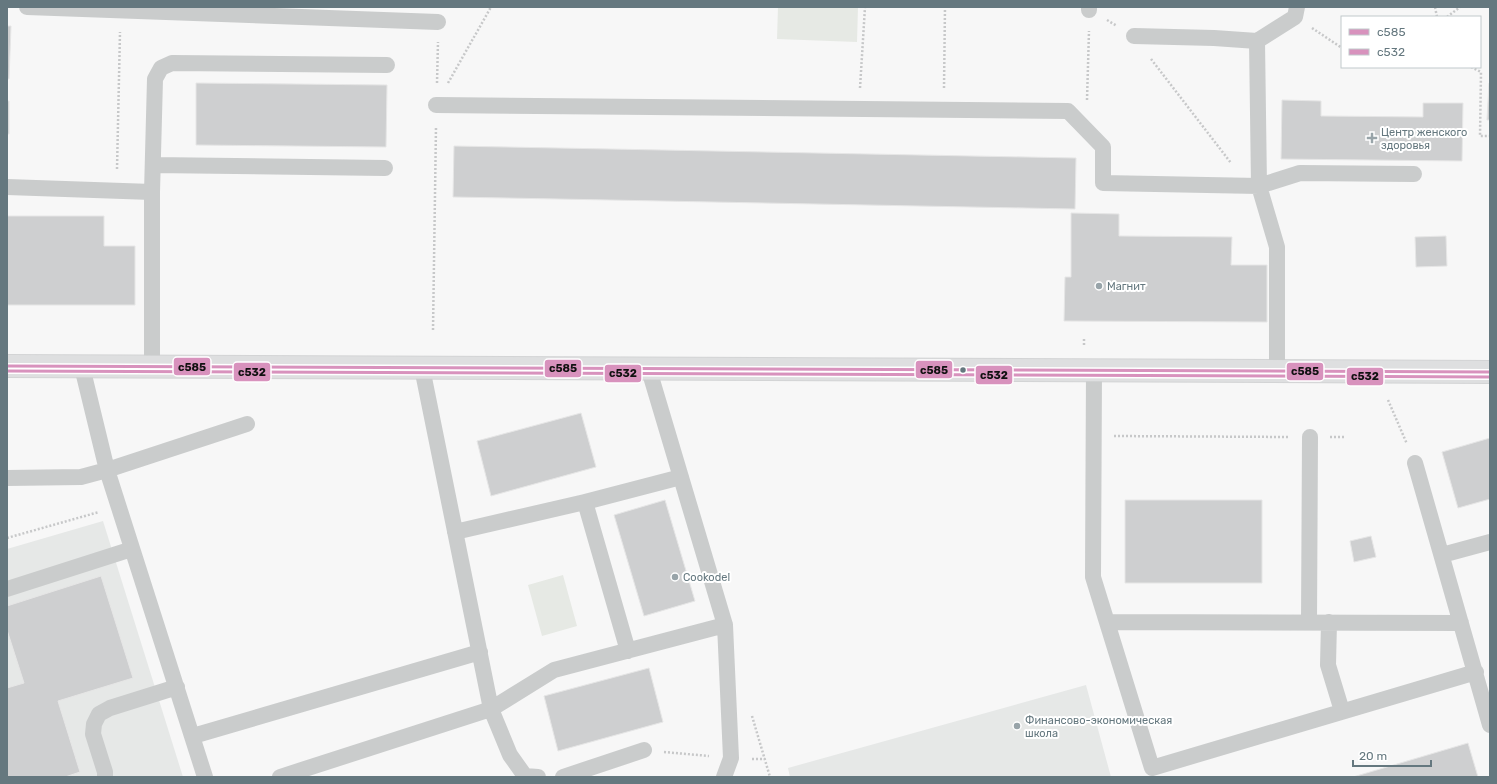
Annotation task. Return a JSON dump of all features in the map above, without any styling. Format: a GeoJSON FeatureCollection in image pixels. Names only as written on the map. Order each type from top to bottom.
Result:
{"type":"FeatureCollection","features":[{"type":"Feature","properties":{"kind":"street"},"geometry":{"type":"LineString","coordinates":[[7,366],[649,370],[1490,372]]}},
{"type":"Feature","properties":{"kind":"lane"},"geometry":{"type":"LineString","coordinates":[[27,7],[120,11],[290,12],[438,22]]}},
{"type":"Feature","properties":{"kind":"lane"},"geometry":{"type":"LineString","coordinates":[[1134,36],[1214,38],[1257,41],[1296,12]]}},
{"type":"Feature","properties":{"kind":"lane"},"geometry":{"type":"LineString","coordinates":[[1257,41],[1253,186],[1277,247],[1277,371]]}},
{"type":"Feature","properties":{"kind":"lane"},"geometry":{"type":"LineString","coordinates":[[152,367],[152,192],[154,166],[155,79],[161,68],[172,63],[387,65]]}},
{"type":"Feature","properties":{"kind":"lane"},"geometry":{"type":"LineString","coordinates":[[436,105],[1068,111],[1103,147],[1103,183],[1253,186],[1300,173],[1414,174]]}},
{"type":"Feature","properties":{"kind":"lane"},"geometry":{"type":"LineString","coordinates":[[154,166],[385,168]]}},
{"type":"Feature","properties":{"kind":"lane"},"geometry":{"type":"LineString","coordinates":[[7,187],[152,192]]}},
{"type":"Feature","properties":{"kind":"lane"},"geometry":{"type":"LineString","coordinates":[[82,367],[107,470],[193,736],[204,777]]}},
{"type":"Feature","properties":{"kind":"lane"},"geometry":{"type":"LineString","coordinates":[[422,368],[491,709],[510,755],[525,776],[538,777]]}},
{"type":"Feature","properties":{"kind":"lane"},"geometry":{"type":"LineString","coordinates":[[649,370],[725,625],[731,758],[724,777]]}},
{"type":"Feature","properties":{"kind":"lane"},"geometry":{"type":"LineString","coordinates":[[1094,370],[1094,577],[1152,768],[1476,672]]}},
{"type":"Feature","properties":{"kind":"lane"},"geometry":{"type":"LineString","coordinates":[[7,478],[82,477],[247,424]]}},
{"type":"Feature","properties":{"kind":"lane"},"geometry":{"type":"LineString","coordinates":[[1309,622],[1310,436]]}},
{"type":"Feature","properties":{"kind":"lane"},"geometry":{"type":"LineString","coordinates":[[1415,463],[1490,725]]}},
{"type":"Feature","properties":{"kind":"lane"},"geometry":{"type":"LineString","coordinates":[[455,532],[585,502],[681,477]]}},
{"type":"Feature","properties":{"kind":"lane"},"geometry":{"type":"LineString","coordinates":[[585,502],[628,651]]}},
{"type":"Feature","properties":{"kind":"lane"},"geometry":{"type":"LineString","coordinates":[[1442,556],[1490,542]]}},
{"type":"Feature","properties":{"kind":"lane"},"geometry":{"type":"LineString","coordinates":[[7,588],[132,549]]}},
{"type":"Feature","properties":{"kind":"lane"},"geometry":{"type":"LineString","coordinates":[[1107,622],[1461,623]]}},
{"type":"Feature","properties":{"kind":"lane"},"geometry":{"type":"LineString","coordinates":[[1329,622],[1328,665],[1342,711]]}},
{"type":"Feature","properties":{"kind":"lane"},"geometry":{"type":"LineString","coordinates":[[280,777],[491,709],[554,670],[725,625]]}},
{"type":"Feature","properties":{"kind":"lane"},"geometry":{"type":"LineString","coordinates":[[193,736],[480,652]]}},
{"type":"Feature","properties":{"kind":"lane"},"geometry":{"type":"LineString","coordinates":[[104,777],[105,772],[93,734],[94,724],[99,714],[110,708],[177,687]]}},
{"type":"Feature","properties":{"kind":"lane"},"geometry":{"type":"LineString","coordinates":[[563,777],[644,750]]}},
{"type":"Feature","properties":{"kind":"path"},"geometry":{"type":"LineString","coordinates":[[436,105],[491,7]]}},
{"type":"Feature","properties":{"kind":"path"},"geometry":{"type":"LineString","coordinates":[[859,109],[865,7]]}},
{"type":"Feature","properties":{"kind":"path"},"geometry":{"type":"LineString","coordinates":[[944,110],[945,7]]}},
{"type":"Feature","properties":{"kind":"path"},"geometry":{"type":"LineString","coordinates":[[1448,16],[1460,7]]}},
{"type":"Feature","properties":{"kind":"path"},"geometry":{"type":"LineString","coordinates":[[1086,129],[1089,9],[1134,36],[1253,186]]}},
{"type":"Feature","properties":{"kind":"path"},"geometry":{"type":"LineString","coordinates":[[117,190],[120,11]]}},
{"type":"Feature","properties":{"kind":"path"},"geometry":{"type":"LineString","coordinates":[[1296,12],[1341,47]]}},
{"type":"Feature","properties":{"kind":"path"},"geometry":{"type":"LineString","coordinates":[[433,330],[438,22]]}},
{"type":"Feature","properties":{"kind":"path"},"geometry":{"type":"LineString","coordinates":[[1473,68],[1481,72],[1480,136],[1490,136]]}},
{"type":"Feature","properties":{"kind":"path"},"geometry":{"type":"LineString","coordinates":[[1388,400],[1415,463]]}},
{"type":"Feature","properties":{"kind":"path"},"geometry":{"type":"LineString","coordinates":[[1094,436],[1344,437]]}},
{"type":"Feature","properties":{"kind":"path"},"geometry":{"type":"LineString","coordinates":[[7,538],[119,506]]}},
{"type":"Feature","properties":{"kind":"path"},"geometry":{"type":"LineString","coordinates":[[644,750],[731,758],[765,759],[770,777]]}},
{"type":"Feature","properties":{"kind":"shaded area"},"geometry":{"type":"Polygon","coordinates":[[[778,7],[858,7],[857,42],[777,39],[778,7]]]}},
{"type":"Feature","properties":{"kind":"shaded area"},"geometry":{"type":"Polygon","coordinates":[[[103,521],[183,777],[7,777],[7,549],[103,521]]]}},
{"type":"Feature","properties":{"kind":"shaded area"},"geometry":{"type":"Polygon","coordinates":[[[563,575],[577,626],[542,636],[528,585],[563,575]]]}},
{"type":"Feature","properties":{"kind":"shaded area","name":"Финансово-экономическая школа"},"geometry":{"type":"Polygon","coordinates":[[[1086,685],[1111,777],[790,777],[788,768],[1086,685]]]}},
{"type":"Feature","properties":{"kind":"building"},"geometry":{"type":"Polygon","coordinates":[[[7,26],[11,26],[9,79],[7,79],[7,26]]]}},
{"type":"Feature","properties":{"kind":"building"},"geometry":{"type":"Polygon","coordinates":[[[196,83],[387,85],[386,147],[196,145],[196,83]]]}},
{"type":"Feature","properties":{"kind":"building"},"geometry":{"type":"Polygon","coordinates":[[[1489,83],[1490,120],[1487,120],[1489,83]]]}},
{"type":"Feature","properties":{"kind":"building","name":"Центр женского здоровья"},"geometry":{"type":"Polygon","coordinates":[[[1282,100],[1321,101],[1321,116],[1423,117],[1423,103],[1463,103],[1462,161],[1281,159],[1282,100]]]}},
{"type":"Feature","properties":{"kind":"building"},"geometry":{"type":"Polygon","coordinates":[[[7,101],[9,101],[9,134],[7,134],[7,101]]]}},
{"type":"Feature","properties":{"kind":"building"},"geometry":{"type":"Polygon","coordinates":[[[454,146],[1076,158],[1075,209],[453,197],[454,146]]]}},
{"type":"Feature","properties":{"kind":"building"},"geometry":{"type":"Polygon","coordinates":[[[1071,213],[1119,214],[1119,236],[1232,237],[1231,265],[1267,265],[1267,322],[1064,321],[1065,277],[1071,277],[1071,213]]]}},
{"type":"Feature","properties":{"kind":"building"},"geometry":{"type":"Polygon","coordinates":[[[7,216],[104,216],[104,246],[135,246],[135,305],[7,305],[7,216]]]}},
{"type":"Feature","properties":{"kind":"building"},"geometry":{"type":"Polygon","coordinates":[[[1446,236],[1447,266],[1416,267],[1415,237],[1446,236]]]}},
{"type":"Feature","properties":{"kind":"building"},"geometry":{"type":"Polygon","coordinates":[[[581,413],[596,467],[491,496],[477,441],[581,413]]]}},
{"type":"Feature","properties":{"kind":"building"},"geometry":{"type":"Polygon","coordinates":[[[1490,438],[1490,499],[1458,508],[1442,452],[1490,438]]]}},
{"type":"Feature","properties":{"kind":"building"},"geometry":{"type":"Polygon","coordinates":[[[665,500],[695,601],[644,616],[614,515],[665,500]]]}},
{"type":"Feature","properties":{"kind":"building"},"geometry":{"type":"Polygon","coordinates":[[[1125,500],[1262,500],[1262,583],[1125,583],[1125,500]]]}},
{"type":"Feature","properties":{"kind":"building"},"geometry":{"type":"Polygon","coordinates":[[[1371,536],[1376,557],[1354,562],[1350,541],[1371,536]]]}},
{"type":"Feature","properties":{"kind":"building"},"geometry":{"type":"Polygon","coordinates":[[[101,576],[133,678],[58,701],[80,772],[65,777],[7,777],[7,688],[24,683],[7,630],[7,606],[101,576]]]}},
{"type":"Feature","properties":{"kind":"building"},"geometry":{"type":"Polygon","coordinates":[[[649,668],[663,722],[558,751],[544,696],[649,668]]]}},
{"type":"Feature","properties":{"kind":"building"},"geometry":{"type":"Polygon","coordinates":[[[1468,743],[1478,777],[1353,777],[1468,743]]]}},
{"type":"Feature","properties":{"kind":"transit line","name":"с585"},"geometry":{"type":"LineString","coordinates":[[7,366],[1490,372]]}},
{"type":"Feature","properties":{"kind":"transit line","name":"с532"},"geometry":{"type":"LineString","coordinates":[[7,371],[1490,377]]}},
{"type":"Feature","properties":{"kind":"place","name":"Центр женского здоровья"},"geometry":{"type":"Point","coordinates":[1372,138]}},
{"type":"Feature","properties":{"kind":"place","name":"Магнит"},"geometry":{"type":"Point","coordinates":[1099,286]}},
{"type":"Feature","properties":{"kind":"place","name":"Cookodel"},"geometry":{"type":"Point","coordinates":[675,577]}},
{"type":"Feature","properties":{"kind":"place","name":"Финансово-экономическая школа"},"geometry":{"type":"Point","coordinates":[1017,726]}}]}
